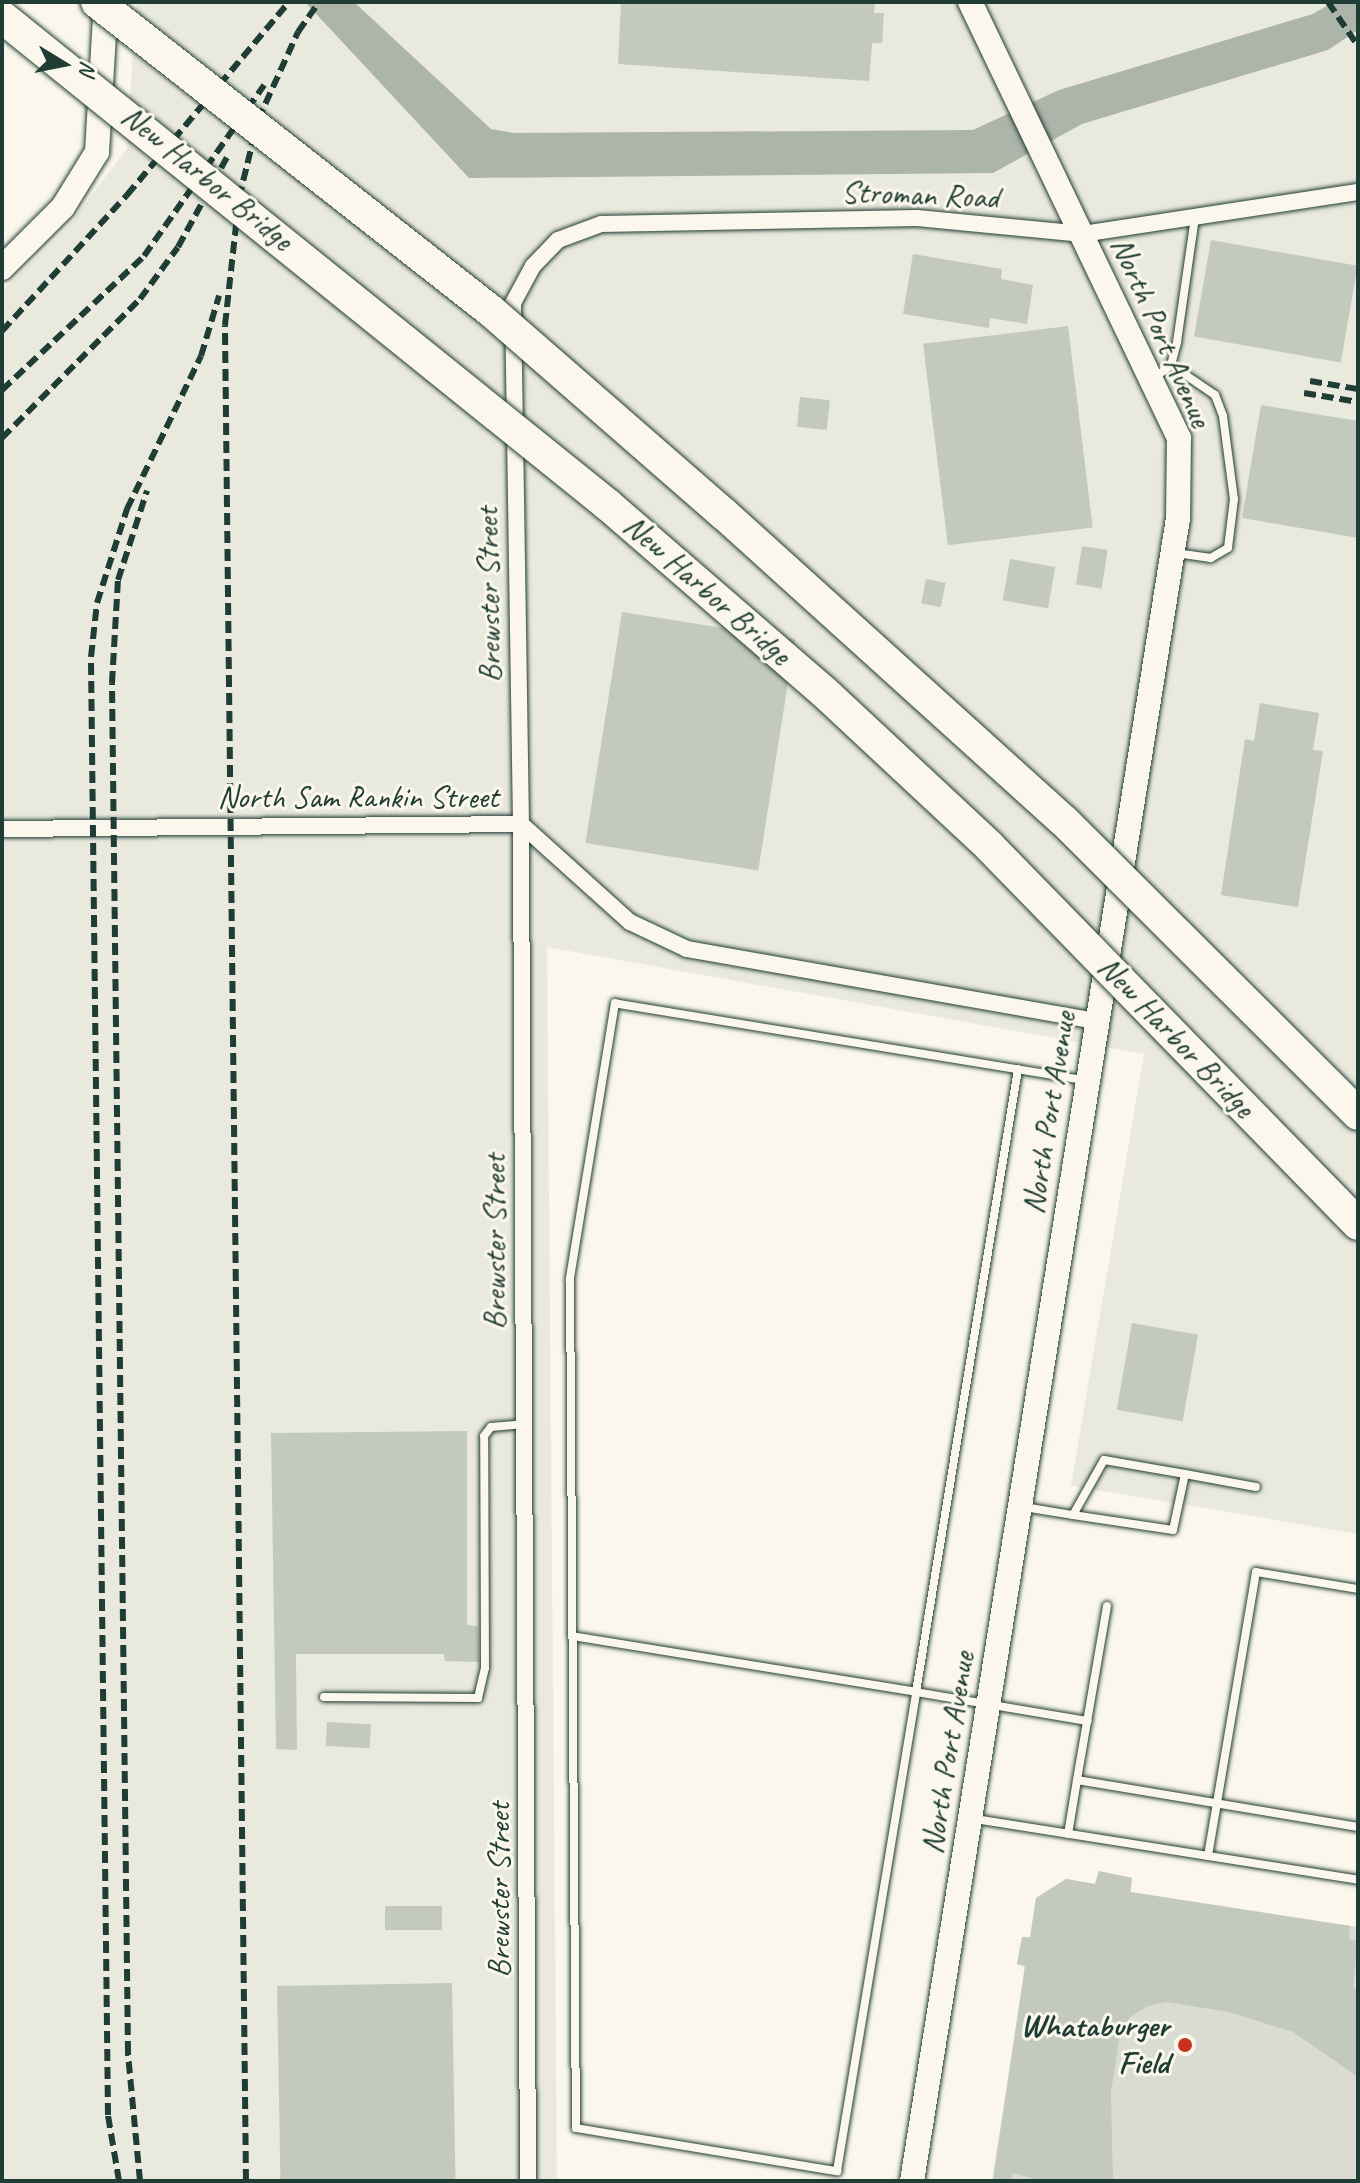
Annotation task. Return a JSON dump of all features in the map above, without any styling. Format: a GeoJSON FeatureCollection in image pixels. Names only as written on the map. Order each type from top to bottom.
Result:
{"type":"FeatureCollection","features":[{"type":"Feature","properties":{"kind":"highway","name":"New Harbor Bridge"},"geometry":{"type":"LineString","coordinates":[[97,2],[491,311],[724,514],[1064,821],[1358,1114]]}},
{"type":"Feature","properties":{"kind":"highway","name":"New Harbor Bridge"},"geometry":{"type":"LineString","coordinates":[[2,17],[596,495],[823,691],[989,846],[1358,1224]]}},
{"type":"Feature","properties":{"kind":"main road"},"geometry":{"type":"LineString","coordinates":[[2,268],[63,207],[97,152],[106,2]]}},
{"type":"Feature","properties":{"kind":"main road","name":"North Port Avenue"},"geometry":{"type":"LineString","coordinates":[[912,2181],[1173,553],[1179,438],[1161,372],[1083,234],[970,2]]}},
{"type":"Feature","properties":{"kind":"street","name":"Stroman Road"},"geometry":{"type":"LineString","coordinates":[[513,303],[533,266],[558,240],[601,224],[917,218],[1083,234],[1358,192]]}},
{"type":"Feature","properties":{"kind":"street","name":"Brewster Street"},"geometry":{"type":"LineString","coordinates":[[513,303],[521,824],[528,2181]]}},
{"type":"Feature","properties":{"kind":"street","name":"North Sam Rankin Street"},"geometry":{"type":"LineString","coordinates":[[2,829],[521,824],[630,922],[687,949],[1096,1021]]}},
{"type":"Feature","properties":{"kind":"lane"},"geometry":{"type":"LineString","coordinates":[[1173,553],[1211,558],[1228,548],[1234,499],[1223,416],[1215,395],[1161,372],[1195,217]]}},
{"type":"Feature","properties":{"kind":"lane"},"geometry":{"type":"LineString","coordinates":[[1018,1069],[837,2171],[576,2128],[570,1279],[615,1003],[1018,1069],[1087,1081]]}},
{"type":"Feature","properties":{"kind":"lane"},"geometry":{"type":"LineString","coordinates":[[324,1697],[478,1698],[485,1668],[484,1436],[491,1427],[524,1424]]}},
{"type":"Feature","properties":{"kind":"lane"},"geometry":{"type":"LineString","coordinates":[[1073,1515],[1104,1460],[1256,1487]]}},
{"type":"Feature","properties":{"kind":"lane"},"geometry":{"type":"LineString","coordinates":[[1019,1506],[1173,1530],[1185,1474]]}},
{"type":"Feature","properties":{"kind":"lane"},"geometry":{"type":"LineString","coordinates":[[1208,1856],[1256,1572],[1358,1589]]}},
{"type":"Feature","properties":{"kind":"lane"},"geometry":{"type":"LineString","coordinates":[[1068,1834],[1107,1606]]}},
{"type":"Feature","properties":{"kind":"lane"},"geometry":{"type":"LineString","coordinates":[[572,1636],[1088,1721]]}},
{"type":"Feature","properties":{"kind":"lane"},"geometry":{"type":"LineString","coordinates":[[1077,1780],[1358,1827]]}},
{"type":"Feature","properties":{"kind":"lane"},"geometry":{"type":"LineString","coordinates":[[970,1818],[1358,1880]]}},
{"type":"Feature","properties":{"kind":"shaded area"},"geometry":{"type":"Polygon","coordinates":[[[136,2],[1358,2],[1358,1534],[1071,1486],[1144,1054],[547,947],[557,2181],[2,2181],[2,291],[69,226],[127,148],[136,2]]]}},
{"type":"Feature","properties":{"kind":"shaded area"},"geometry":{"type":"Polygon","coordinates":[[[305,2],[354,2],[491,129],[514,133],[973,130],[1059,90],[1313,14],[1333,2],[1358,2],[1358,30],[1328,50],[1082,124],[993,173],[469,178],[305,2]]]}},
{"type":"Feature","properties":{"kind":"shaded area","name":"Whataburger Field"},"geometry":{"type":"Polygon","coordinates":[[[1099,1871],[1132,1878],[1131,1892],[1358,1927],[1358,2181],[992,2181],[1025,1967],[1017,1964],[1022,1937],[1030,1937],[1036,1898],[1066,1879],[1095,1884],[1099,1871]]]}},
{"type":"Feature","properties":{"kind":"building"},"geometry":{"type":"Polygon","coordinates":[[[621,2],[875,2],[874,13],[884,13],[882,43],[872,43],[869,81],[618,64],[621,2]]]}},
{"type":"Feature","properties":{"kind":"building"},"geometry":{"type":"Polygon","coordinates":[[[1211,240],[1358,266],[1341,362],[1194,337],[1211,240]]]}},
{"type":"Feature","properties":{"kind":"building"},"geometry":{"type":"Polygon","coordinates":[[[913,254],[1002,269],[1001,279],[1033,285],[1027,324],[990,318],[989,328],[903,314],[913,254]]]}},
{"type":"Feature","properties":{"kind":"building"},"geometry":{"type":"Polygon","coordinates":[[[1068,326],[1093,527],[948,545],[923,344],[1068,326]]]}},
{"type":"Feature","properties":{"kind":"building"},"geometry":{"type":"Polygon","coordinates":[[[800,397],[830,400],[827,430],[797,427],[800,397]]]}},
{"type":"Feature","properties":{"kind":"building"},"geometry":{"type":"Polygon","coordinates":[[[1261,405],[1358,421],[1358,538],[1242,518],[1261,405]]]}},
{"type":"Feature","properties":{"kind":"building"},"geometry":{"type":"Polygon","coordinates":[[[1082,546],[1108,550],[1102,589],[1076,585],[1082,546]]]}},
{"type":"Feature","properties":{"kind":"building"},"geometry":{"type":"Polygon","coordinates":[[[1010,559],[1055,567],[1048,608],[1003,600],[1010,559]]]}},
{"type":"Feature","properties":{"kind":"building"},"geometry":{"type":"Polygon","coordinates":[[[926,579],[946,583],[941,607],[921,604],[926,579]]]}},
{"type":"Feature","properties":{"kind":"building"},"geometry":{"type":"Polygon","coordinates":[[[622,612],[795,639],[758,870],[585,843],[622,612]]]}},
{"type":"Feature","properties":{"kind":"building"},"geometry":{"type":"Polygon","coordinates":[[[1260,703],[1319,713],[1313,750],[1323,751],[1298,907],[1221,895],[1245,739],[1254,741],[1260,703]]]}},
{"type":"Feature","properties":{"kind":"building"},"geometry":{"type":"Polygon","coordinates":[[[1132,1323],[1198,1335],[1183,1421],[1117,1410],[1132,1323]]]}},
{"type":"Feature","properties":{"kind":"building"},"geometry":{"type":"Polygon","coordinates":[[[467,1431],[467,1625],[478,1626],[479,1662],[445,1661],[444,1654],[296,1654],[297,1750],[276,1749],[271,1433],[467,1431]]]}},
{"type":"Feature","properties":{"kind":"building"},"geometry":{"type":"Polygon","coordinates":[[[327,1722],[371,1724],[370,1748],[326,1746],[327,1722]]]}},
{"type":"Feature","properties":{"kind":"building","name":"Whataburger Field"},"geometry":{"type":"Polygon","coordinates":[[[1099,1871],[1132,1878],[1130,1892],[1350,1926],[1349,1939],[1358,1941],[1353,1988],[1358,1991],[1358,2077],[1293,2032],[1229,2012],[1166,2002],[1148,2006],[1130,2017],[1120,2034],[1111,2093],[1113,2181],[1041,2181],[1012,2173],[1011,2181],[993,2181],[1025,1966],[1017,1964],[1022,1937],[1030,1938],[1036,1898],[1066,1879],[1095,1884],[1099,1871]]]}},
{"type":"Feature","properties":{"kind":"building"},"geometry":{"type":"Polygon","coordinates":[[[385,1906],[442,1906],[442,1930],[385,1930],[385,1906]]]}},
{"type":"Feature","properties":{"kind":"building"},"geometry":{"type":"Polygon","coordinates":[[[452,1983],[455,2181],[280,2181],[277,1986],[452,1983]]]}},
{"type":"Feature","properties":{"kind":"railway"},"geometry":{"type":"LineString","coordinates":[[2,331],[127,195],[289,2]]}},
{"type":"Feature","properties":{"kind":"railway"},"geometry":{"type":"LineString","coordinates":[[246,2181],[225,325],[239,198],[258,120],[298,32],[319,2]]}},
{"type":"Feature","properties":{"kind":"railway"},"geometry":{"type":"LineString","coordinates":[[1328,2],[1358,46]]}},
{"type":"Feature","properties":{"kind":"railway"},"geometry":{"type":"LineString","coordinates":[[2,390],[144,256],[264,85]]}},
{"type":"Feature","properties":{"kind":"railway"},"geometry":{"type":"LineString","coordinates":[[2,438],[140,299],[178,247],[227,157]]}},
{"type":"Feature","properties":{"kind":"railway"},"geometry":{"type":"LineString","coordinates":[[119,2181],[108,2115],[91,657],[97,603],[127,509],[201,356],[219,296]]}},
{"type":"Feature","properties":{"kind":"railway"},"geometry":{"type":"LineString","coordinates":[[1310,381],[1358,389]]}},
{"type":"Feature","properties":{"kind":"railway"},"geometry":{"type":"LineString","coordinates":[[1304,393],[1358,402]]}},
{"type":"Feature","properties":{"kind":"railway"},"geometry":{"type":"LineString","coordinates":[[140,2181],[128,2053],[112,683],[118,580],[147,491]]}},
{"type":"Feature","properties":{"kind":"place","name":"Whataburger Field"},"geometry":{"type":"Point","coordinates":[1185,2045]}}]}
